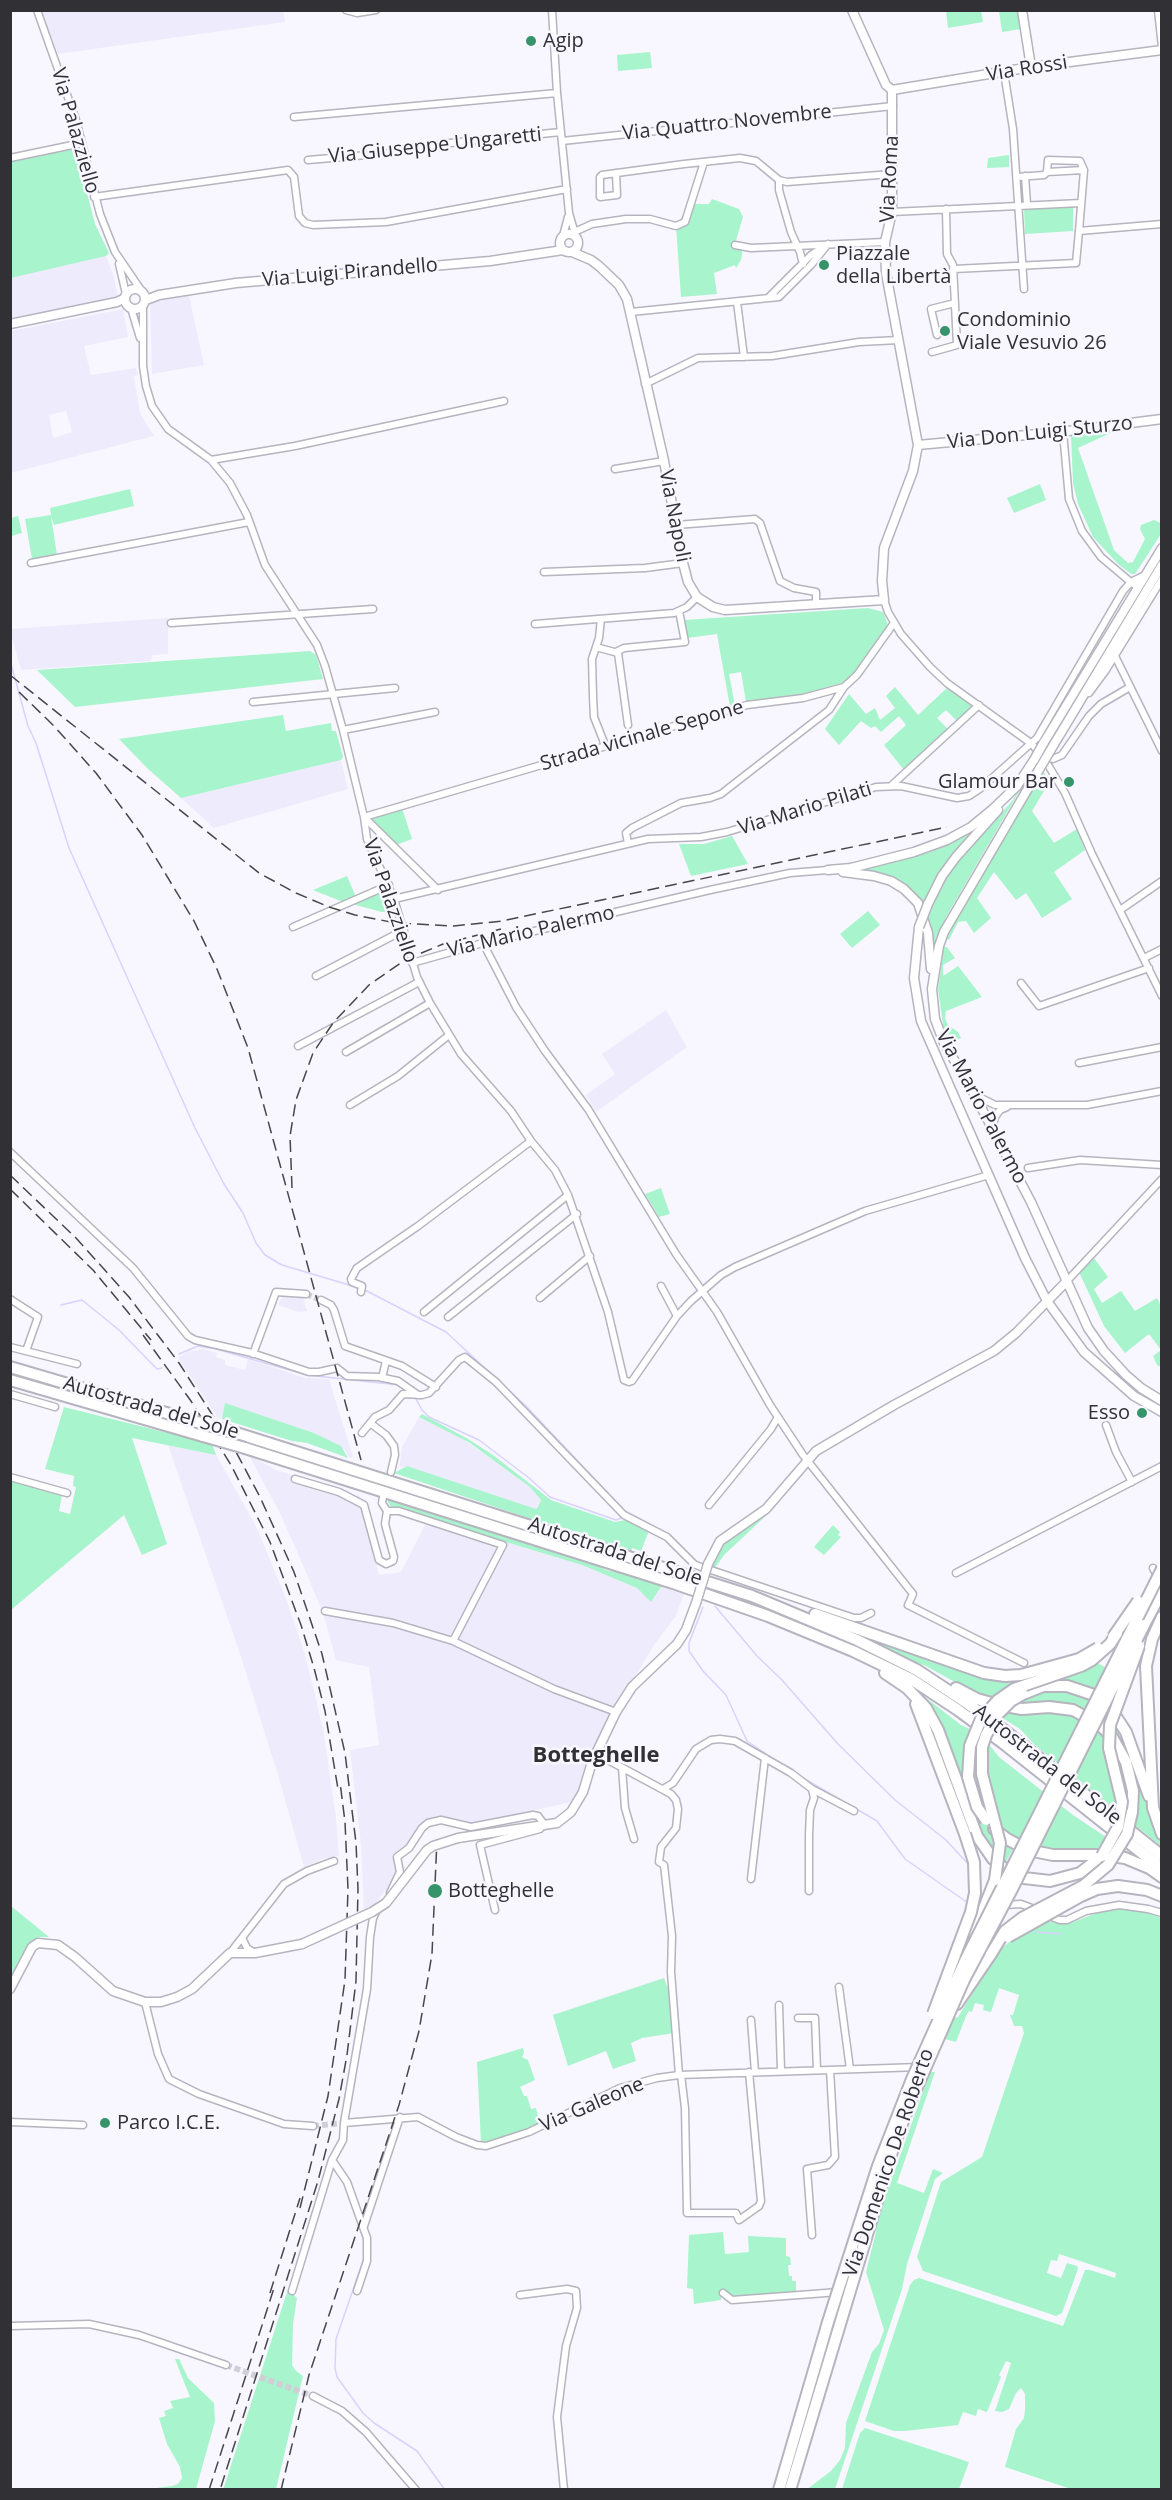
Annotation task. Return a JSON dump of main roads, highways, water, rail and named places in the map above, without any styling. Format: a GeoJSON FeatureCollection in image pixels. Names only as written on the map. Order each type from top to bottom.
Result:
{"type":"FeatureCollection","features":[{"type":"Feature","properties":{"kind":"highway","name":"Autostrada del Sole"},"geometry":{"type":"LineString","coordinates":[[10,1367],[230,1431],[752,1596],[848,1635],[917,1670],[1009,1734],[1161,1856]]}},
{"type":"Feature","properties":{"kind":"highway","name":"Autostrada del Sole"},"geometry":{"type":"LineString","coordinates":[[10,1380],[245,1448],[673,1583],[813,1634],[911,1679],[958,1710],[1161,1869]]}},
{"type":"Feature","properties":{"kind":"highway"},"geometry":{"type":"LineString","coordinates":[[1159,1568],[1110,1644],[1092,1660],[1014,1689],[998,1700],[981,1719],[970,1746],[968,1777],[977,1807],[986,1820],[1007,1839],[1028,1850],[1053,1855],[1105,1855],[1125,1858],[1149,1868],[1161,1877]]}},
{"type":"Feature","properties":{"kind":"highway"},"geometry":{"type":"LineString","coordinates":[[779,2490],[828,2322],[878,2166],[912,2079],[964,1962],[1159,1568]]}},
{"type":"Feature","properties":{"kind":"highway"},"geometry":{"type":"LineString","coordinates":[[790,2490],[894,2145],[943,2024],[1161,1591]]}},
{"type":"Feature","properties":{"kind":"highway"},"geometry":{"type":"LineString","coordinates":[[752,1596],[800,1609],[984,1673],[1005,1676],[1021,1675],[1079,1659],[1117,1634]]}},
{"type":"Feature","properties":{"kind":"highway"},"geometry":{"type":"LineString","coordinates":[[1153,1808],[1147,1659],[1161,1617]]}},
{"type":"Feature","properties":{"kind":"highway"},"geometry":{"type":"LineString","coordinates":[[813,1634],[891,1676],[907,1688],[926,1708],[938,1730],[977,1836],[985,1851],[1006,1870],[1024,1878],[1039,1881],[1065,1879],[1080,1873],[1102,1856],[1115,1834],[1122,1802],[1109,1748],[1110,1725],[1137,1654],[1144,1625]]}},
{"type":"Feature","properties":{"kind":"highway"},"geometry":{"type":"LineString","coordinates":[[917,1670],[977,1699],[1022,1709],[1063,1708],[1089,1717],[1112,1737],[1126,1762],[1133,1791],[1132,1812],[1127,1834],[1108,1865],[1083,1886],[1022,1918],[1005,1931],[943,2024]]}},
{"type":"Feature","properties":{"kind":"highway"},"geometry":{"type":"LineString","coordinates":[[964,1962],[995,1880],[999,1860],[1000,1843],[997,1826],[982,1774],[982,1747],[998,1714],[1011,1701],[1043,1686],[1067,1686],[1091,1694],[1109,1706],[1126,1732],[1161,1834]]}},
{"type":"Feature","properties":{"kind":"highway"},"geometry":{"type":"LineString","coordinates":[[907,1688],[920,1710],[965,1834],[976,1877],[971,1912],[941,1990],[912,2079]]}},
{"type":"Feature","properties":{"kind":"highway"},"geometry":{"type":"LineString","coordinates":[[991,1954],[1017,1930],[1097,1889],[1118,1886],[1147,1890],[1161,1896]]}},
{"type":"Feature","properties":{"kind":"waterway"},"geometry":{"type":"LineString","coordinates":[[10,660],[28,726],[36,743],[69,848],[195,1128],[224,1184],[243,1213],[256,1243],[265,1255],[282,1265],[356,1287]]}},
{"type":"Feature","properties":{"kind":"waterway"},"geometry":{"type":"LineString","coordinates":[[363,1289],[446,1332],[526,1406],[625,1511],[649,1524]]}},
{"type":"Feature","properties":{"kind":"waterway"},"geometry":{"type":"LineString","coordinates":[[61,1305],[82,1300],[119,1330],[157,1369],[162,1368]]}},
{"type":"Feature","properties":{"kind":"waterway"},"geometry":{"type":"LineString","coordinates":[[179,1354],[198,1346],[307,1375],[399,1385]]}},
{"type":"Feature","properties":{"kind":"waterway"},"geometry":{"type":"LineString","coordinates":[[415,1397],[429,1417],[479,1440],[550,1497],[616,1520],[624,1517]]}},
{"type":"Feature","properties":{"kind":"waterway"},"geometry":{"type":"LineString","coordinates":[[715,1606],[757,1656],[782,1680],[838,1744],[895,1800],[946,1840],[970,1866]]}},
{"type":"Feature","properties":{"kind":"waterway"},"geometry":{"type":"LineString","coordinates":[[703,1607],[689,1643],[689,1651],[703,1671],[726,1695],[747,1741],[784,1766]]}},
{"type":"Feature","properties":{"kind":"waterway"},"geometry":{"type":"LineString","coordinates":[[798,1775],[877,1821],[905,1859],[968,1903]]}},
{"type":"Feature","properties":{"kind":"waterway"},"geometry":{"type":"LineString","coordinates":[[1036,1932],[1061,1934]]}},
{"type":"Feature","properties":{"kind":"waterway"},"geometry":{"type":"LineString","coordinates":[[355,2214],[364,2241]]}},
{"type":"Feature","properties":{"kind":"waterway"},"geometry":{"type":"LineString","coordinates":[[364,2258],[336,2339],[337,2377],[363,2413],[374,2423],[417,2451],[445,2490]]}},
{"type":"Feature","properties":{"kind":"tunnel"},"geometry":{"type":"LineString","coordinates":[[306,1294],[321,1300]]}},
{"type":"Feature","properties":{"kind":"tunnel"},"geometry":{"type":"LineString","coordinates":[[313,2126],[344,2123]]}},
{"type":"Feature","properties":{"kind":"tunnel"},"geometry":{"type":"LineString","coordinates":[[226,2365],[313,2396]]}},
{"type":"Feature","properties":{"kind":"railway"},"geometry":{"type":"LineString","coordinates":[[10,675],[259,873],[296,893],[329,907],[396,923],[454,926],[502,921],[947,827]]}},
{"type":"Feature","properties":{"kind":"railway"},"geometry":{"type":"LineString","coordinates":[[19,692],[54,726],[96,773],[142,835],[194,921],[217,969],[248,1048],[361,1460]]}},
{"type":"Feature","properties":{"kind":"railway"},"geometry":{"type":"LineString","coordinates":[[292,1188],[290,1136],[296,1100],[313,1053],[333,1023],[369,985],[405,960],[443,944],[501,929]]}},
{"type":"Feature","properties":{"kind":"railway"},"geometry":{"type":"LineString","coordinates":[[10,1175],[76,1238],[129,1297],[179,1363],[235,1450],[260,1497],[294,1572],[322,1654],[345,1753],[356,1843],[358,1889],[356,1981],[347,2055],[339,2099],[318,2181],[220,2490]]}},
{"type":"Feature","properties":{"kind":"railway"},"geometry":{"type":"LineString","coordinates":[[10,1189],[93,1270],[151,1340]]}},
{"type":"Feature","properties":{"kind":"railway"},"geometry":{"type":"LineString","coordinates":[[143,1335],[191,1401],[231,1465],[270,1542],[301,1625],[314,1668],[325,1711],[338,1789]]}},
{"type":"Feature","properties":{"kind":"railway"},"geometry":{"type":"LineString","coordinates":[[300,2208],[328,2096],[345,1980],[348,1889],[345,1822],[340,1782]]}},
{"type":"Feature","properties":{"kind":"railway"},"geometry":{"type":"LineString","coordinates":[[281,2490],[309,2375],[399,2105],[419,2031],[432,1954],[437,1839]]}},
{"type":"Feature","properties":{"kind":"railway"},"geometry":{"type":"LineString","coordinates":[[270,2293],[300,2198]]}},
{"type":"Feature","properties":{"kind":"railway"},"geometry":{"type":"LineString","coordinates":[[209,2490],[275,2285]]}},
{"type":"Feature","properties":{"kind":"place","name":"Agip"},"geometry":{"type":"Point","coordinates":[531,41]}},
{"type":"Feature","properties":{"kind":"place","name":"Piazzale della Libertà"},"geometry":{"type":"Point","coordinates":[824,265]}},
{"type":"Feature","properties":{"kind":"place","name":"Condominio Viale Vesuvio 26"},"geometry":{"type":"Point","coordinates":[945,331]}},
{"type":"Feature","properties":{"kind":"place","name":"Glamour Bar"},"geometry":{"type":"Point","coordinates":[1069,782]}},
{"type":"Feature","properties":{"kind":"place","name":"Esso"},"geometry":{"type":"Point","coordinates":[1142,1413]}},
{"type":"Feature","properties":{"kind":"place","name":"Botteghelle"},"geometry":{"type":"Point","coordinates":[435,1891]}},
{"type":"Feature","properties":{"kind":"place","name":"Parco I.C.E."},"geometry":{"type":"Point","coordinates":[105,2123]}},
{"type":"Feature","properties":{"kind":"district","name":"Botteghelle"},"geometry":{"type":"Point","coordinates":[596,1756]}}]}
